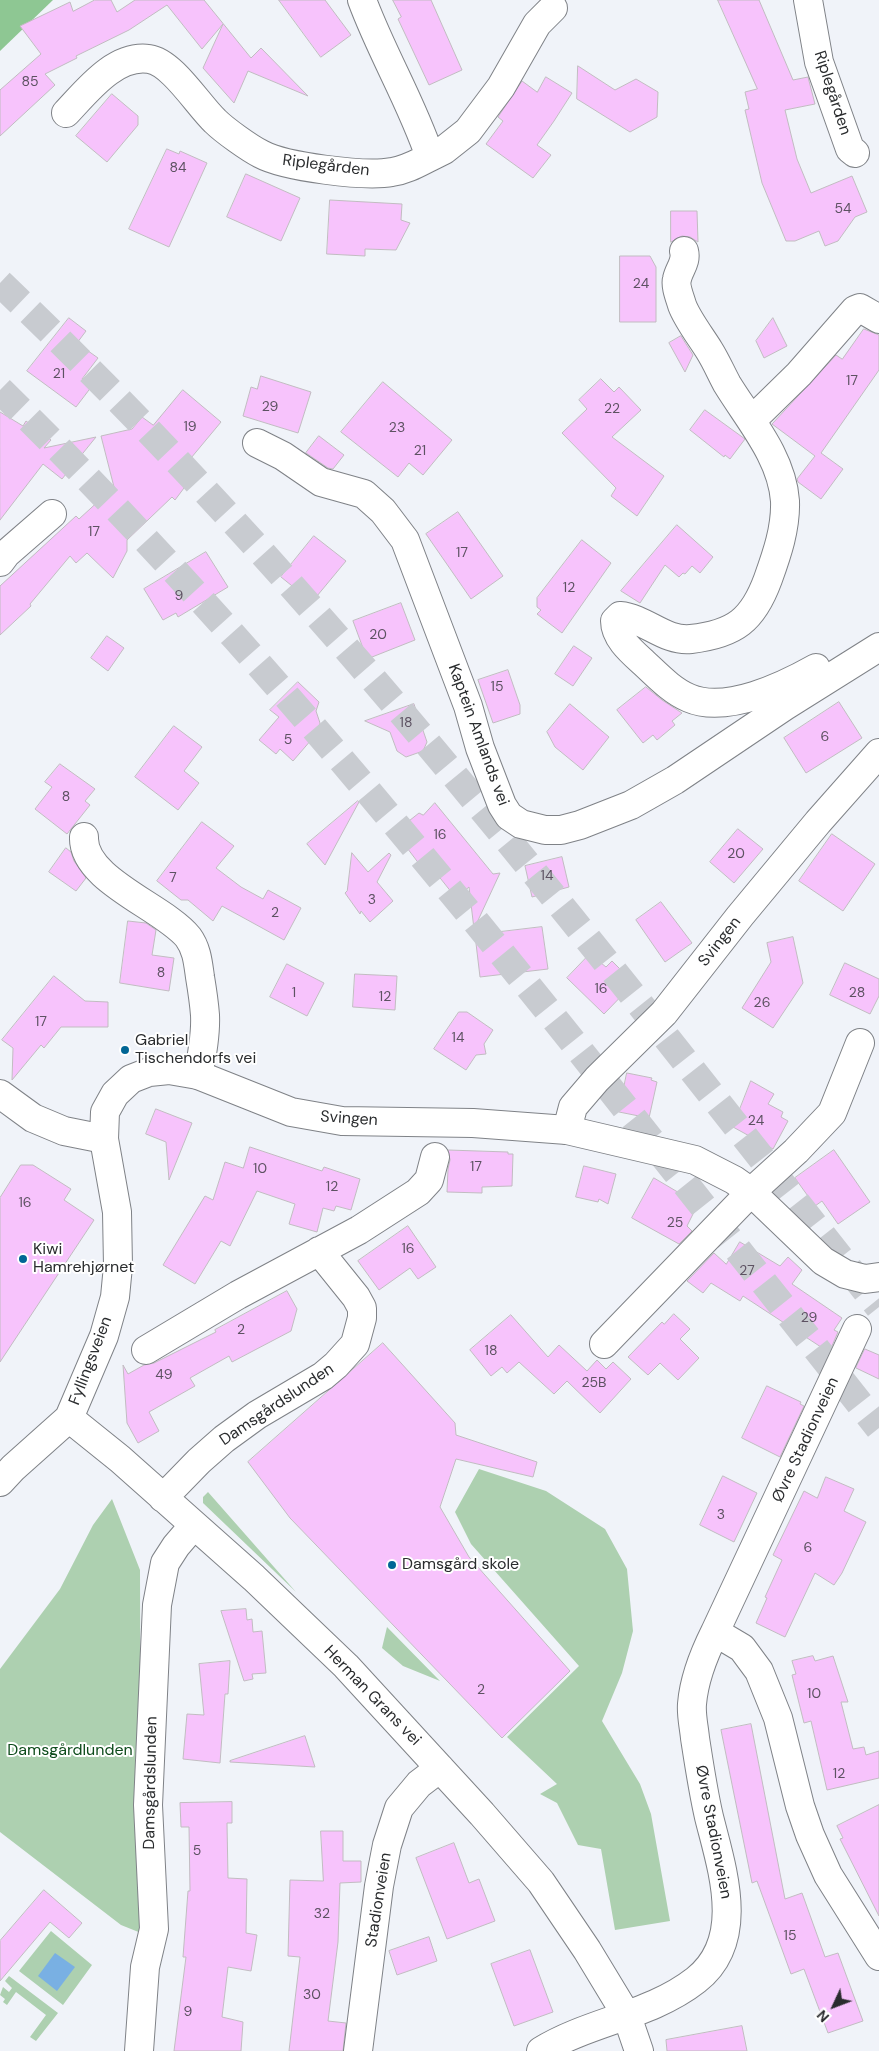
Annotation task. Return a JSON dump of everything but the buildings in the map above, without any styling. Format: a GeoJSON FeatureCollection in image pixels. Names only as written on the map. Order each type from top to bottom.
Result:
{"type":"FeatureCollection","features":[{"type":"Feature","properties":{"kind":"street"},"geometry":{"type":"LineString","coordinates":[[362,0],[370,23],[430,157]]}},
{"type":"Feature","properties":{"kind":"street","name":"Riplegården"},"geometry":{"type":"LineString","coordinates":[[808,0],[819,62],[850,149],[856,153]]}},
{"type":"Feature","properties":{"kind":"street","name":"Riplegården"},"geometry":{"type":"LineString","coordinates":[[66,113],[94,84],[120,64],[138,59],[151,59],[166,67],[216,122],[260,154],[277,160],[316,168],[391,173],[409,168],[444,150],[468,131],[501,87],[537,24],[553,8]]}},
{"type":"Feature","properties":{"kind":"street"},"geometry":{"type":"LineString","coordinates":[[684,251],[684,266],[677,280],[683,307],[727,383],[752,420],[781,475],[785,501],[783,530],[774,564],[758,602],[744,621],[731,629],[690,639],[677,638],[640,621],[620,616],[615,621],[615,628],[622,640],[652,670],[677,691],[690,699],[702,702],[722,702],[745,698],[767,691],[803,675],[879,629]]}},
{"type":"Feature","properties":{"kind":"street"},"geometry":{"type":"LineString","coordinates":[[752,420],[799,374],[855,310],[860,308],[879,319]]}},
{"type":"Feature","properties":{"kind":"street","name":"Kaptein Amlands vei"},"geometry":{"type":"LineString","coordinates":[[257,443],[283,456],[321,482],[364,494],[383,511],[405,540],[502,805],[509,816],[521,824],[545,830],[561,830],[580,826],[631,805],[675,780],[785,706],[879,647]]}},
{"type":"Feature","properties":{"kind":"street"},"geometry":{"type":"LineString","coordinates":[[0,562],[6,554],[52,514]]}},
{"type":"Feature","properties":{"kind":"street","name":"Svingen"},"geometry":{"type":"LineString","coordinates":[[567,1130],[573,1107],[597,1079],[664,1013],[740,916],[818,822],[879,754]]}},
{"type":"Feature","properties":{"kind":"street"},"geometry":{"type":"LineString","coordinates":[[84,837],[87,854],[102,872],[117,885],[177,926],[192,945],[197,956],[205,1016],[198,1075]]}},
{"type":"Feature","properties":{"kind":"street"},"geometry":{"type":"LineString","coordinates":[[604,1344],[751,1192],[796,1152],[832,1113],[860,1043]]}},
{"type":"Feature","properties":{"kind":"street","name":"Fyllingsveien"},"geometry":{"type":"LineString","coordinates":[[4,1471],[69,1418],[104,1336],[115,1297],[118,1266],[117,1219],[104,1139],[105,1112],[115,1094],[131,1080],[149,1072],[169,1070],[198,1075]]}},
{"type":"Feature","properties":{"kind":"street","name":"Svingen"},"geometry":{"type":"LineString","coordinates":[[198,1075],[291,1112],[342,1121],[473,1122],[567,1130],[695,1160],[734,1180],[751,1192],[823,1261],[845,1274],[872,1278]]}},
{"type":"Feature","properties":{"kind":"street"},"geometry":{"type":"LineString","coordinates":[[0,1094],[33,1118],[64,1132],[104,1139]]}},
{"type":"Feature","properties":{"kind":"street"},"geometry":{"type":"LineString","coordinates":[[146,1350],[238,1295],[359,1230],[418,1192],[430,1180],[435,1157]]}},
{"type":"Feature","properties":{"kind":"street","name":"Damsgårdslunden"},"geometry":{"type":"LineString","coordinates":[[163,1498],[199,1461],[224,1439],[257,1415],[323,1376],[355,1344],[362,1318],[362,1308],[356,1297],[319,1251]]}},
{"type":"Feature","properties":{"kind":"street","name":"Øvre Stadionveien"},"geometry":{"type":"LineString","coordinates":[[628,2016],[674,1995],[697,1979],[711,1964],[726,1927],[725,1885],[719,1849],[701,1776],[692,1706],[698,1674],[708,1647],[858,1329]]}},
{"type":"Feature","properties":{"kind":"street","name":"Herman Grans vei"},"geometry":{"type":"LineString","coordinates":[[69,1418],[120,1459],[254,1578],[346,1666],[440,1768],[541,1882],[587,1950],[628,2016],[639,2051]]}},
{"type":"Feature","properties":{"kind":"street","name":"Damsgårdslunden"},"geometry":{"type":"LineString","coordinates":[[139,2051],[145,1967],[154,1929],[148,1805],[157,1605],[166,1564],[176,1546],[194,1525]]}},
{"type":"Feature","properties":{"kind":"street"},"geometry":{"type":"LineString","coordinates":[[716,1632],[742,1648],[759,1671],[778,1718],[800,1806],[810,1835],[828,1875],[879,1956]]}},
{"type":"Feature","properties":{"kind":"street","name":"Stadionveien"},"geometry":{"type":"LineString","coordinates":[[358,2051],[379,1886],[388,1845],[399,1808],[419,1784],[440,1768]]}},
{"type":"Feature","properties":{"kind":"street"},"geometry":{"type":"LineString","coordinates":[[541,2051],[586,2028],[628,2016]]}},
{"type":"Feature","properties":{"kind":"green space"},"geometry":{"type":"Polygon","coordinates":[[[0,0],[53,0],[0,51],[0,0]]]}},
{"type":"Feature","properties":{"kind":"green space"},"geometry":{"type":"Polygon","coordinates":[[[479,1469],[546,1491],[605,1529],[627,1569],[633,1631],[622,1673],[602,1721],[640,1784],[651,1814],[670,1921],[615,1930],[601,1849],[578,1845],[557,1803],[540,1794],[557,1784],[507,1737],[579,1666],[471,1544],[455,1512],[479,1469]]]}},
{"type":"Feature","properties":{"kind":"green space"},"geometry":{"type":"Polygon","coordinates":[[[208,1492],[296,1592],[203,1503],[203,1497],[208,1492]]]}},
{"type":"Feature","properties":{"kind":"green space","name":"Damsgårdlunden"},"geometry":{"type":"Polygon","coordinates":[[[112,1499],[140,1570],[141,1933],[121,1925],[0,1832],[0,1669],[60,1589],[93,1525],[112,1499]]]}},
{"type":"Feature","properties":{"kind":"green space"},"geometry":{"type":"Polygon","coordinates":[[[387,1627],[440,1681],[403,1666],[382,1648],[387,1627]]]}},
{"type":"Feature","properties":{"kind":"green space"},"geometry":{"type":"Polygon","coordinates":[[[51,1931],[92,1965],[63,2005],[19,1971],[51,1931]]]}},
{"type":"Feature","properties":{"kind":"green space"},"geometry":{"type":"Polygon","coordinates":[[[9,1976],[58,2013],[36,2041],[30,2037],[46,2015],[16,1992],[7,2005],[3,2002],[5,1999],[0,1995],[3,1987],[9,1992],[12,1988],[5,1981],[9,1976]]]}},
{"type":"Feature","properties":{"kind":"water"},"geometry":{"type":"Polygon","coordinates":[[[55,1953],[75,1967],[57,1991],[38,1976],[55,1953]]]}},
{"type":"Feature","properties":{"kind":"tunnel"},"geometry":{"type":"LineString","coordinates":[[0,283],[120,402],[236,524],[348,650],[458,779],[564,910],[879,1307]]}},
{"type":"Feature","properties":{"kind":"tunnel"},"geometry":{"type":"LineString","coordinates":[[0,390],[77,467],[225,626],[367,790],[505,957],[879,1428]]}},
{"type":"Feature","properties":{"kind":"place","name":"Gabriel Tischendorfs vei"},"geometry":{"type":"Point","coordinates":[125,1050]}},
{"type":"Feature","properties":{"kind":"place","name":"Kiwi Hamrehjørnet"},"geometry":{"type":"Point","coordinates":[23,1259]}},
{"type":"Feature","properties":{"kind":"place","name":"Damsgård skole"},"geometry":{"type":"Point","coordinates":[392,1565]}}]}
